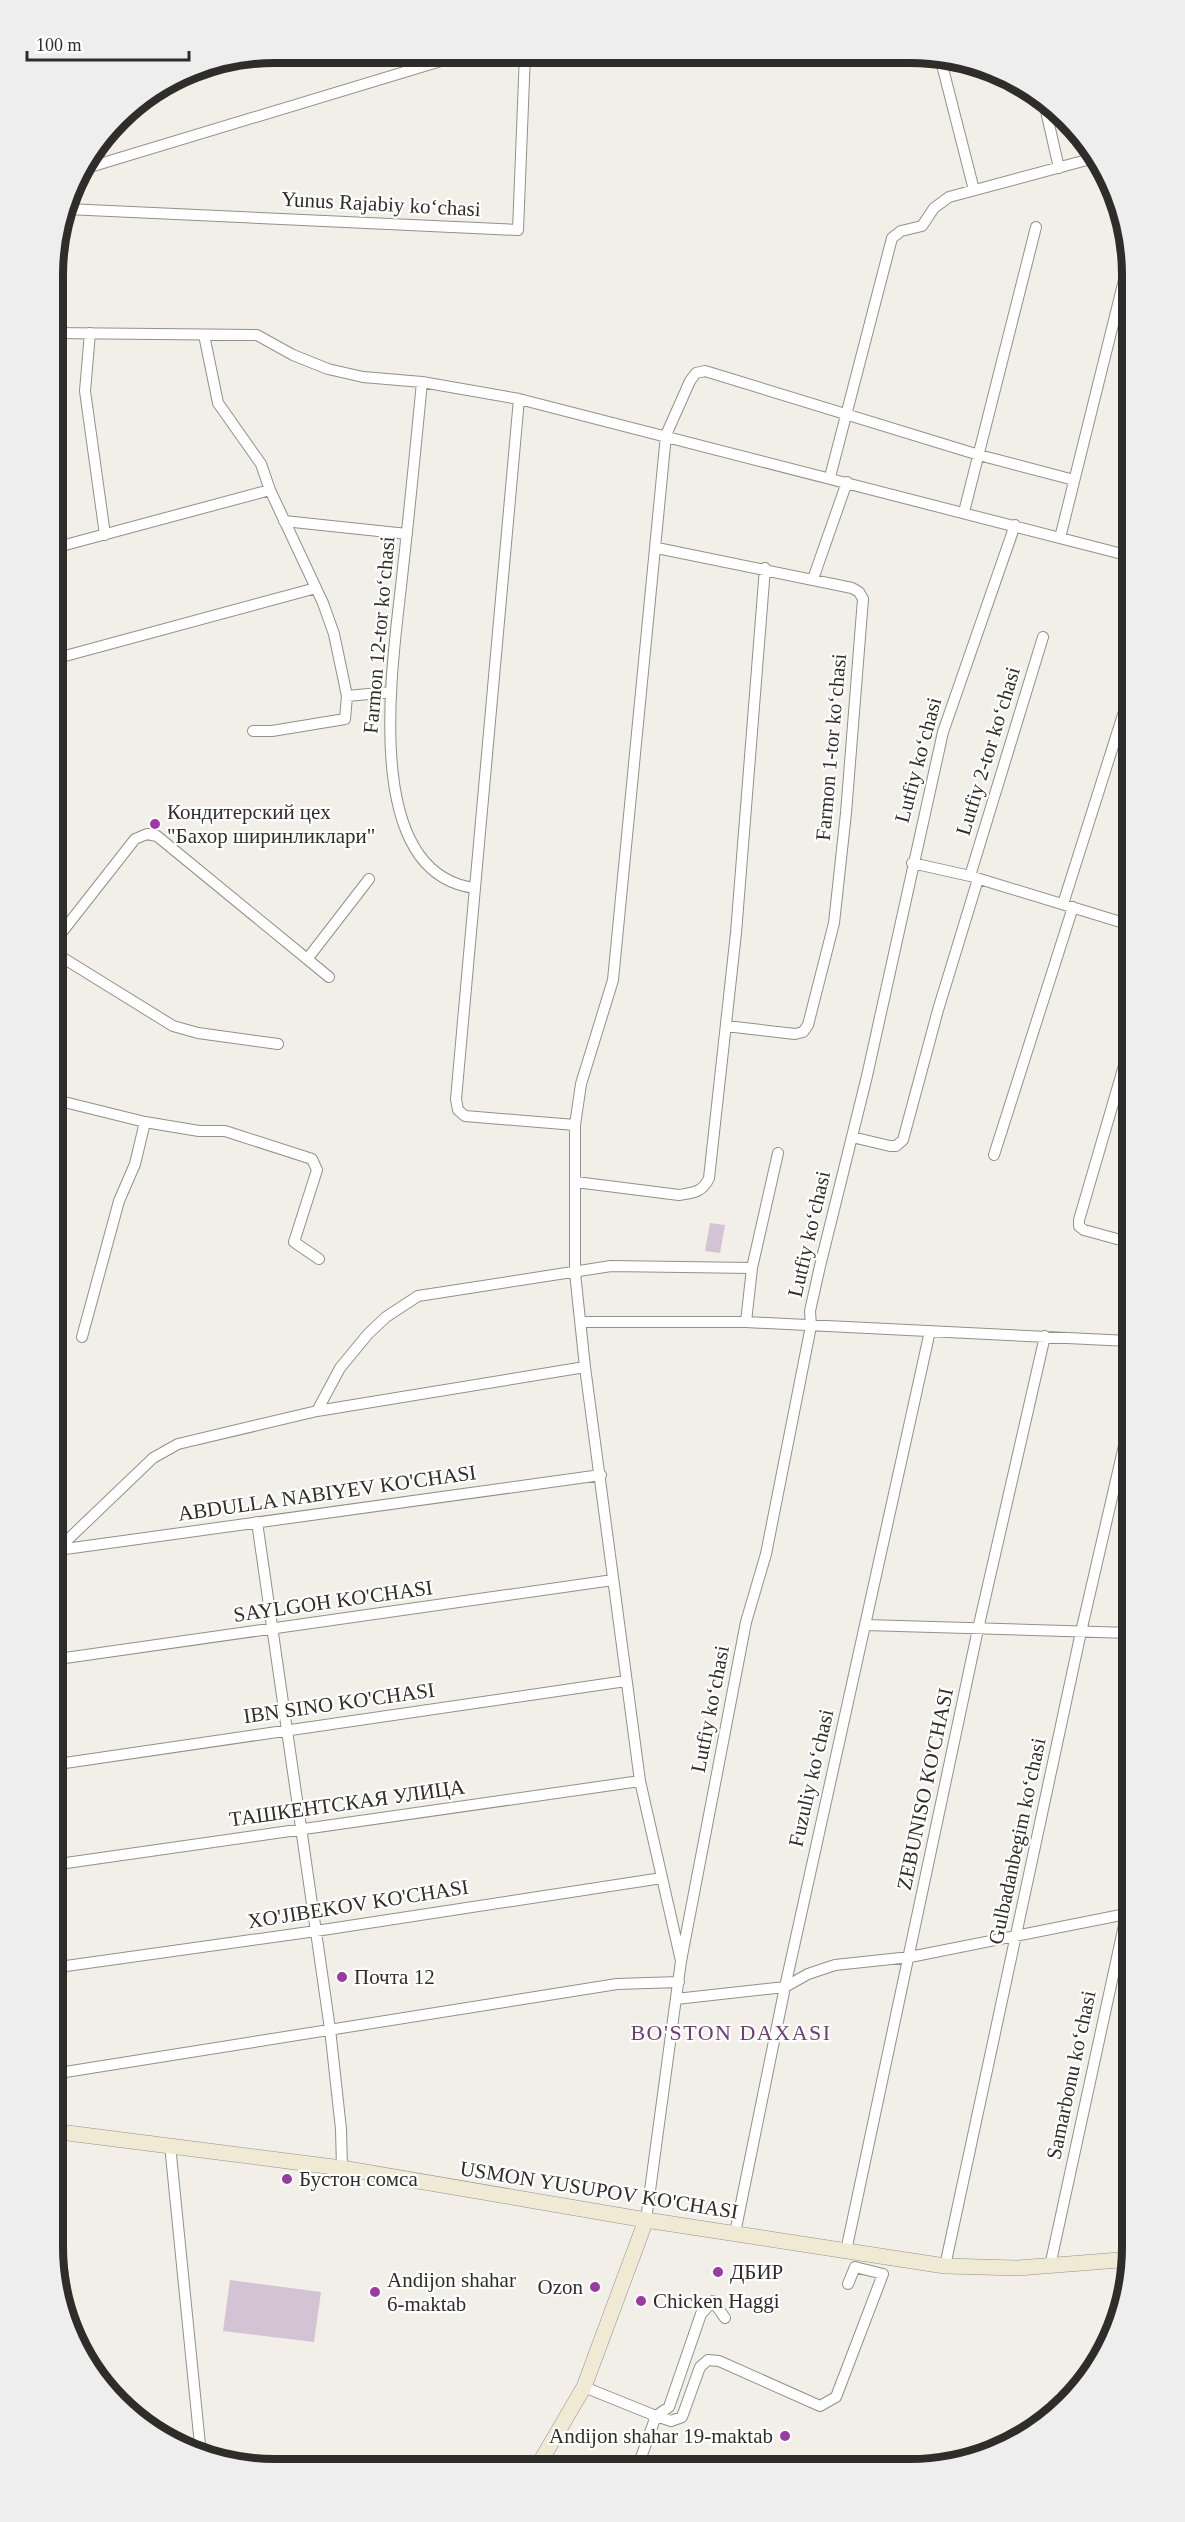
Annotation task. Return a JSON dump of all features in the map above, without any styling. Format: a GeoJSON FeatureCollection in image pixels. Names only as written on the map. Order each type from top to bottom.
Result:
{"type":"FeatureCollection","features":[{"type":"Feature","properties":{"kind":"main road","name":"USMON YUSUPOV KO'CHASI"},"geometry":{"type":"LineString","coordinates":[[63,2132],[342,2169],[646,2220],[945,2266],[1018,2268],[1122,2260]]}},
{"type":"Feature","properties":{"kind":"main road"},"geometry":{"type":"LineString","coordinates":[[542,2459],[584,2387],[646,2220]]}},
{"type":"Feature","properties":{"kind":"street"},"geometry":{"type":"LineString","coordinates":[[93,166],[435,63]]}},
{"type":"Feature","properties":{"kind":"street","name":"Yunus Rajabiy koʻchasi"},"geometry":{"type":"LineString","coordinates":[[74,208],[518,230],[525,63]]}},
{"type":"Feature","properties":{"kind":"street"},"geometry":{"type":"LineString","coordinates":[[942,66],[974,190]]}},
{"type":"Feature","properties":{"kind":"street"},"geometry":{"type":"LineString","coordinates":[[1046,113],[1059,168]]}},
{"type":"Feature","properties":{"kind":"street"},"geometry":{"type":"LineString","coordinates":[[830,477],[890,242],[901,231],[922,226],[941,201],[1088,160]]}},
{"type":"Feature","properties":{"kind":"street"},"geometry":{"type":"LineString","coordinates":[[964,512],[1036,227]]}},
{"type":"Feature","properties":{"kind":"street"},"geometry":{"type":"LineString","coordinates":[[1060,538],[1122,288]]}},
{"type":"Feature","properties":{"kind":"street"},"geometry":{"type":"LineString","coordinates":[[1113,322],[1122,320]]}},
{"type":"Feature","properties":{"kind":"street"},"geometry":{"type":"LineString","coordinates":[[63,333],[257,335],[293,355],[328,369],[363,377],[423,382],[519,399],[626,428],[666,435],[830,477],[1122,554]]}},
{"type":"Feature","properties":{"kind":"street"},"geometry":{"type":"LineString","coordinates":[[90,333],[85,391],[105,535]]}},
{"type":"Feature","properties":{"kind":"street"},"geometry":{"type":"LineString","coordinates":[[204,335],[218,403],[261,464],[270,490],[334,634],[347,696],[345,719],[272,731],[253,731]]}},
{"type":"Feature","properties":{"kind":"street"},"geometry":{"type":"LineString","coordinates":[[646,2220],[681,1960],[640,1781],[585,1367],[575,1273],[575,1125],[581,1084],[613,980],[657,548],[666,435],[690,381],[696,373],[705,371],[979,455],[1074,480]]}},
{"type":"Feature","properties":{"kind":"street","name":"Farmon 12-tor koʻchasi"},"geometry":{"type":"LineString","coordinates":[[423,382],[391,692],[390,755],[396,803],[407,834],[437,875],[456,886],[475,888]]}},
{"type":"Feature","properties":{"kind":"street"},"geometry":{"type":"LineString","coordinates":[[519,399],[456,1099],[458,1110],[465,1116],[575,1125]]}},
{"type":"Feature","properties":{"kind":"street"},"geometry":{"type":"LineString","coordinates":[[813,579],[847,482]]}},
{"type":"Feature","properties":{"kind":"street"},"geometry":{"type":"LineString","coordinates":[[63,546],[270,490]]}},
{"type":"Feature","properties":{"kind":"street"},"geometry":{"type":"LineString","coordinates":[[284,521],[407,534]]}},
{"type":"Feature","properties":{"kind":"street","name":"Lutfiy koʻchasi"},"geometry":{"type":"LineString","coordinates":[[681,1960],[746,1623],[766,1554],[812,1326],[810,1311],[852,1137],[912,863],[943,732],[1015,525]]}},
{"type":"Feature","properties":{"kind":"street","name":"Farmon 1-tor koʻchasi"},"geometry":{"type":"LineString","coordinates":[[657,548],[765,568],[852,588],[859,592],[863,599],[846,813],[834,923],[808,1025],[803,1032],[795,1034],[726,1026]]}},
{"type":"Feature","properties":{"kind":"street"},"geometry":{"type":"LineString","coordinates":[[576,1182],[679,1195],[696,1193],[705,1187],[709,1179],[726,1026],[765,568]]}},
{"type":"Feature","properties":{"kind":"street"},"geometry":{"type":"LineString","coordinates":[[63,657],[315,588]]}},
{"type":"Feature","properties":{"kind":"street","name":"Lutfiy 2-tor koʻchasi"},"geometry":{"type":"LineString","coordinates":[[852,1137],[891,1146],[896,1146],[903,1140],[974,878],[1043,637]]}},
{"type":"Feature","properties":{"kind":"street"},"geometry":{"type":"LineString","coordinates":[[347,696],[391,692]]}},
{"type":"Feature","properties":{"kind":"street"},"geometry":{"type":"LineString","coordinates":[[994,1155],[1122,716]]}},
{"type":"Feature","properties":{"kind":"street"},"geometry":{"type":"LineString","coordinates":[[63,931],[135,839],[147,834],[157,836],[329,977]]}},
{"type":"Feature","properties":{"kind":"street"},"geometry":{"type":"LineString","coordinates":[[912,863],[974,878],[1122,922]]}},
{"type":"Feature","properties":{"kind":"street"},"geometry":{"type":"LineString","coordinates":[[308,958],[369,879]]}},
{"type":"Feature","properties":{"kind":"street"},"geometry":{"type":"LineString","coordinates":[[63,957],[173,1026],[198,1033],[278,1044]]}},
{"type":"Feature","properties":{"kind":"street"},"geometry":{"type":"LineString","coordinates":[[1122,1072],[1078,1221],[1084,1230],[1122,1240]]}},
{"type":"Feature","properties":{"kind":"street"},"geometry":{"type":"LineString","coordinates":[[63,1102],[145,1122],[199,1131],[225,1131],[312,1159],[317,1170],[294,1242],[319,1259]]}},
{"type":"Feature","properties":{"kind":"street"},"geometry":{"type":"LineString","coordinates":[[82,1337],[119,1201],[135,1164],[145,1122]]}},
{"type":"Feature","properties":{"kind":"street"},"geometry":{"type":"LineString","coordinates":[[746,1322],[752,1268],[778,1153]]}},
{"type":"Feature","properties":{"kind":"street"},"geometry":{"type":"LineString","coordinates":[[316,1411],[340,1368],[368,1334],[386,1317],[418,1296],[611,1266],[752,1268]]}},
{"type":"Feature","properties":{"kind":"street"},"geometry":{"type":"LineString","coordinates":[[582,1322],[746,1322],[1122,1341]]}},
{"type":"Feature","properties":{"kind":"street","name":"Fuzuliy koʻchasi"},"geometry":{"type":"LineString","coordinates":[[735,2234],[784,1987],[930,1331]]}},
{"type":"Feature","properties":{"kind":"street","name":"ZEBUNISO KO'CHASI"},"geometry":{"type":"LineString","coordinates":[[846,2251],[978,1629],[1045,1336]]}},
{"type":"Feature","properties":{"kind":"street"},"geometry":{"type":"LineString","coordinates":[[63,1544],[153,1458],[178,1444],[316,1411],[585,1367]]}},
{"type":"Feature","properties":{"kind":"street","name":"Gulbadanbegim koʻchasi"},"geometry":{"type":"LineString","coordinates":[[945,2266],[1018,1935],[1081,1632],[1122,1454]]}},
{"type":"Feature","properties":{"kind":"street","name":"ABDULLA NABIYEV KO'CHASI"},"geometry":{"type":"LineString","coordinates":[[63,1549],[601,1475]]}},
{"type":"Feature","properties":{"kind":"street"},"geometry":{"type":"LineString","coordinates":[[257,1522],[330,2029],[341,2129],[342,2169]]}},
{"type":"Feature","properties":{"kind":"street","name":"SAYLGOH KO'CHASI"},"geometry":{"type":"LineString","coordinates":[[63,1658],[613,1580]]}},
{"type":"Feature","properties":{"kind":"street"},"geometry":{"type":"LineString","coordinates":[[865,1625],[1122,1633]]}},
{"type":"Feature","properties":{"kind":"street","name":"IBN SINO KO'CHASI"},"geometry":{"type":"LineString","coordinates":[[63,1763],[626,1682]]}},
{"type":"Feature","properties":{"kind":"street","name":"ТАШКЕНТСКАЯ УЛИЦА"},"geometry":{"type":"LineString","coordinates":[[63,1863],[640,1781]]}},
{"type":"Feature","properties":{"kind":"street","name":"XO'JIBEKOV KO'CHASI"},"geometry":{"type":"LineString","coordinates":[[63,1966],[316,1931],[662,1878]]}},
{"type":"Feature","properties":{"kind":"street"},"geometry":{"type":"LineString","coordinates":[[676,1999],[784,1987],[814,1971],[835,1965],[910,1957],[1122,1915]]}},
{"type":"Feature","properties":{"kind":"street","name":"Samarbonu koʻchasi"},"geometry":{"type":"LineString","coordinates":[[1050,2266],[1122,1945]]}},
{"type":"Feature","properties":{"kind":"street"},"geometry":{"type":"LineString","coordinates":[[63,2072],[617,1984],[679,1982]]}},
{"type":"Feature","properties":{"kind":"street"},"geometry":{"type":"LineString","coordinates":[[170,2145],[200,2445]]}},
{"type":"Feature","properties":{"kind":"street"},"geometry":{"type":"LineString","coordinates":[[584,2387],[671,2421],[682,2417],[700,2367],[708,2360],[719,2361],[820,2406],[836,2397],[883,2274],[855,2267],[848,2284]]}},
{"type":"Feature","properties":{"kind":"street"},"geometry":{"type":"LineString","coordinates":[[640,2459],[656,2416],[669,2407],[701,2314],[713,2301],[725,2318]]}},
{"type":"Feature","properties":{"kind":"shaded area"},"geometry":{"type":"Polygon","coordinates":[[[710,1223],[725,1225],[720,1253],[705,1251],[710,1223]]]}},
{"type":"Feature","properties":{"kind":"shaded area"},"geometry":{"type":"Polygon","coordinates":[[[230,2280],[321,2292],[314,2342],[223,2331],[230,2280]]]}},
{"type":"Feature","properties":{"kind":"place","name":"Кондитерский цех \"Бахор ширинликлари\""},"geometry":{"type":"Point","coordinates":[155,824]}},
{"type":"Feature","properties":{"kind":"place","name":"Почта 12"},"geometry":{"type":"Point","coordinates":[342,1977]}},
{"type":"Feature","properties":{"kind":"place","name":"Бустон сомса"},"geometry":{"type":"Point","coordinates":[287,2179]}},
{"type":"Feature","properties":{"kind":"place","name":"ДБИР"},"geometry":{"type":"Point","coordinates":[718,2272]}},
{"type":"Feature","properties":{"kind":"place","name":"Ozon"},"geometry":{"type":"Point","coordinates":[595,2287]}},
{"type":"Feature","properties":{"kind":"place","name":"Andijon shahar 6-maktab"},"geometry":{"type":"Point","coordinates":[375,2292]}},
{"type":"Feature","properties":{"kind":"place","name":"Chicken Haggi"},"geometry":{"type":"Point","coordinates":[641,2301]}},
{"type":"Feature","properties":{"kind":"place","name":"Andijon shahar 19-maktab"},"geometry":{"type":"Point","coordinates":[785,2436]}},
{"type":"Feature","properties":{"kind":"district","name":"BO'STON DAXASI"},"geometry":{"type":"Point","coordinates":[731,2032]}}]}
